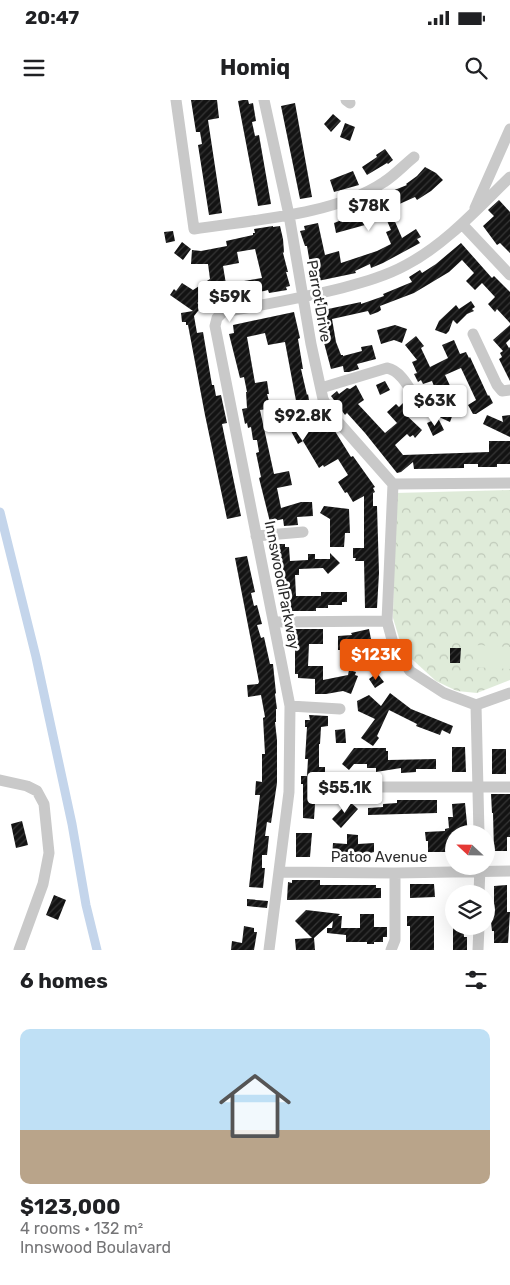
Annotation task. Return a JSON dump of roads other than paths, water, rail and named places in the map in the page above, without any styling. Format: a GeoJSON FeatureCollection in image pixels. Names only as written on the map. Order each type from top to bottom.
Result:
{"type":"FeatureCollection","features":[{"type":"Feature","properties":{"kind":"street"},"geometry":{"type":"LineString","coordinates":[[176,100],[194,229],[289,215],[340,203],[384,182],[414,157]]}},
{"type":"Feature","properties":{"kind":"street","name":"Parrot Drive"},"geometry":{"type":"LineString","coordinates":[[264,100],[289,215],[323,399],[332,414],[393,484]]}},
{"type":"Feature","properties":{"kind":"street"},"geometry":{"type":"LineString","coordinates":[[472,214],[510,129]]}},
{"type":"Feature","properties":{"kind":"street"},"geometry":{"type":"LineString","coordinates":[[303,298],[376,279],[407,265],[434,247],[462,224],[510,177]]}},
{"type":"Feature","properties":{"kind":"street"},"geometry":{"type":"LineString","coordinates":[[462,224],[510,275]]}},
{"type":"Feature","properties":{"kind":"street","name":"Innswood Parkway"},"geometry":{"type":"LineString","coordinates":[[269,950],[289,792],[290,706],[215,326],[217,318],[223,312],[303,298]]}},
{"type":"Feature","properties":{"kind":"street"},"geometry":{"type":"LineString","coordinates":[[473,334],[497,385],[502,390],[510,390]]}},
{"type":"Feature","properties":{"kind":"street"},"geometry":{"type":"LineString","coordinates":[[321,388],[387,368],[394,370],[400,376],[418,402]]}},
{"type":"Feature","properties":{"kind":"street"},"geometry":{"type":"LineString","coordinates":[[510,483],[393,484],[387,621],[394,647],[410,671],[444,693],[476,705],[510,693]]}},
{"type":"Feature","properties":{"kind":"street"},"geometry":{"type":"LineString","coordinates":[[256,536],[303,532]]}},
{"type":"Feature","properties":{"kind":"street"},"geometry":{"type":"LineString","coordinates":[[274,622],[387,621]]}},
{"type":"Feature","properties":{"kind":"street"},"geometry":{"type":"LineString","coordinates":[[476,705],[479,825]]}},
{"type":"Feature","properties":{"kind":"street"},"geometry":{"type":"LineString","coordinates":[[290,706],[340,709]]}},
{"type":"Feature","properties":{"kind":"street"},"geometry":{"type":"LineString","coordinates":[[0,780],[27,786],[37,791],[44,804],[49,853],[43,884],[19,950]]}},
{"type":"Feature","properties":{"kind":"street"},"geometry":{"type":"LineString","coordinates":[[365,787],[510,787]]}},
{"type":"Feature","properties":{"kind":"street","name":"Patoo Avenue"},"geometry":{"type":"LineString","coordinates":[[495,870],[510,870]]}},
{"type":"Feature","properties":{"kind":"street","name":"Patoo Avenue"},"geometry":{"type":"LineString","coordinates":[[279,872],[395,873],[445,871]]}},
{"type":"Feature","properties":{"kind":"street"},"geometry":{"type":"LineString","coordinates":[[390,950],[395,940],[395,873]]}},
{"type":"Feature","properties":{"kind":"street"},"geometry":{"type":"LineString","coordinates":[[478,950],[479,935]]}},
{"type":"Feature","properties":{"kind":"waterway"},"geometry":{"type":"LineString","coordinates":[[0,512],[36,657],[72,824],[86,905],[97,950]]}}]}
